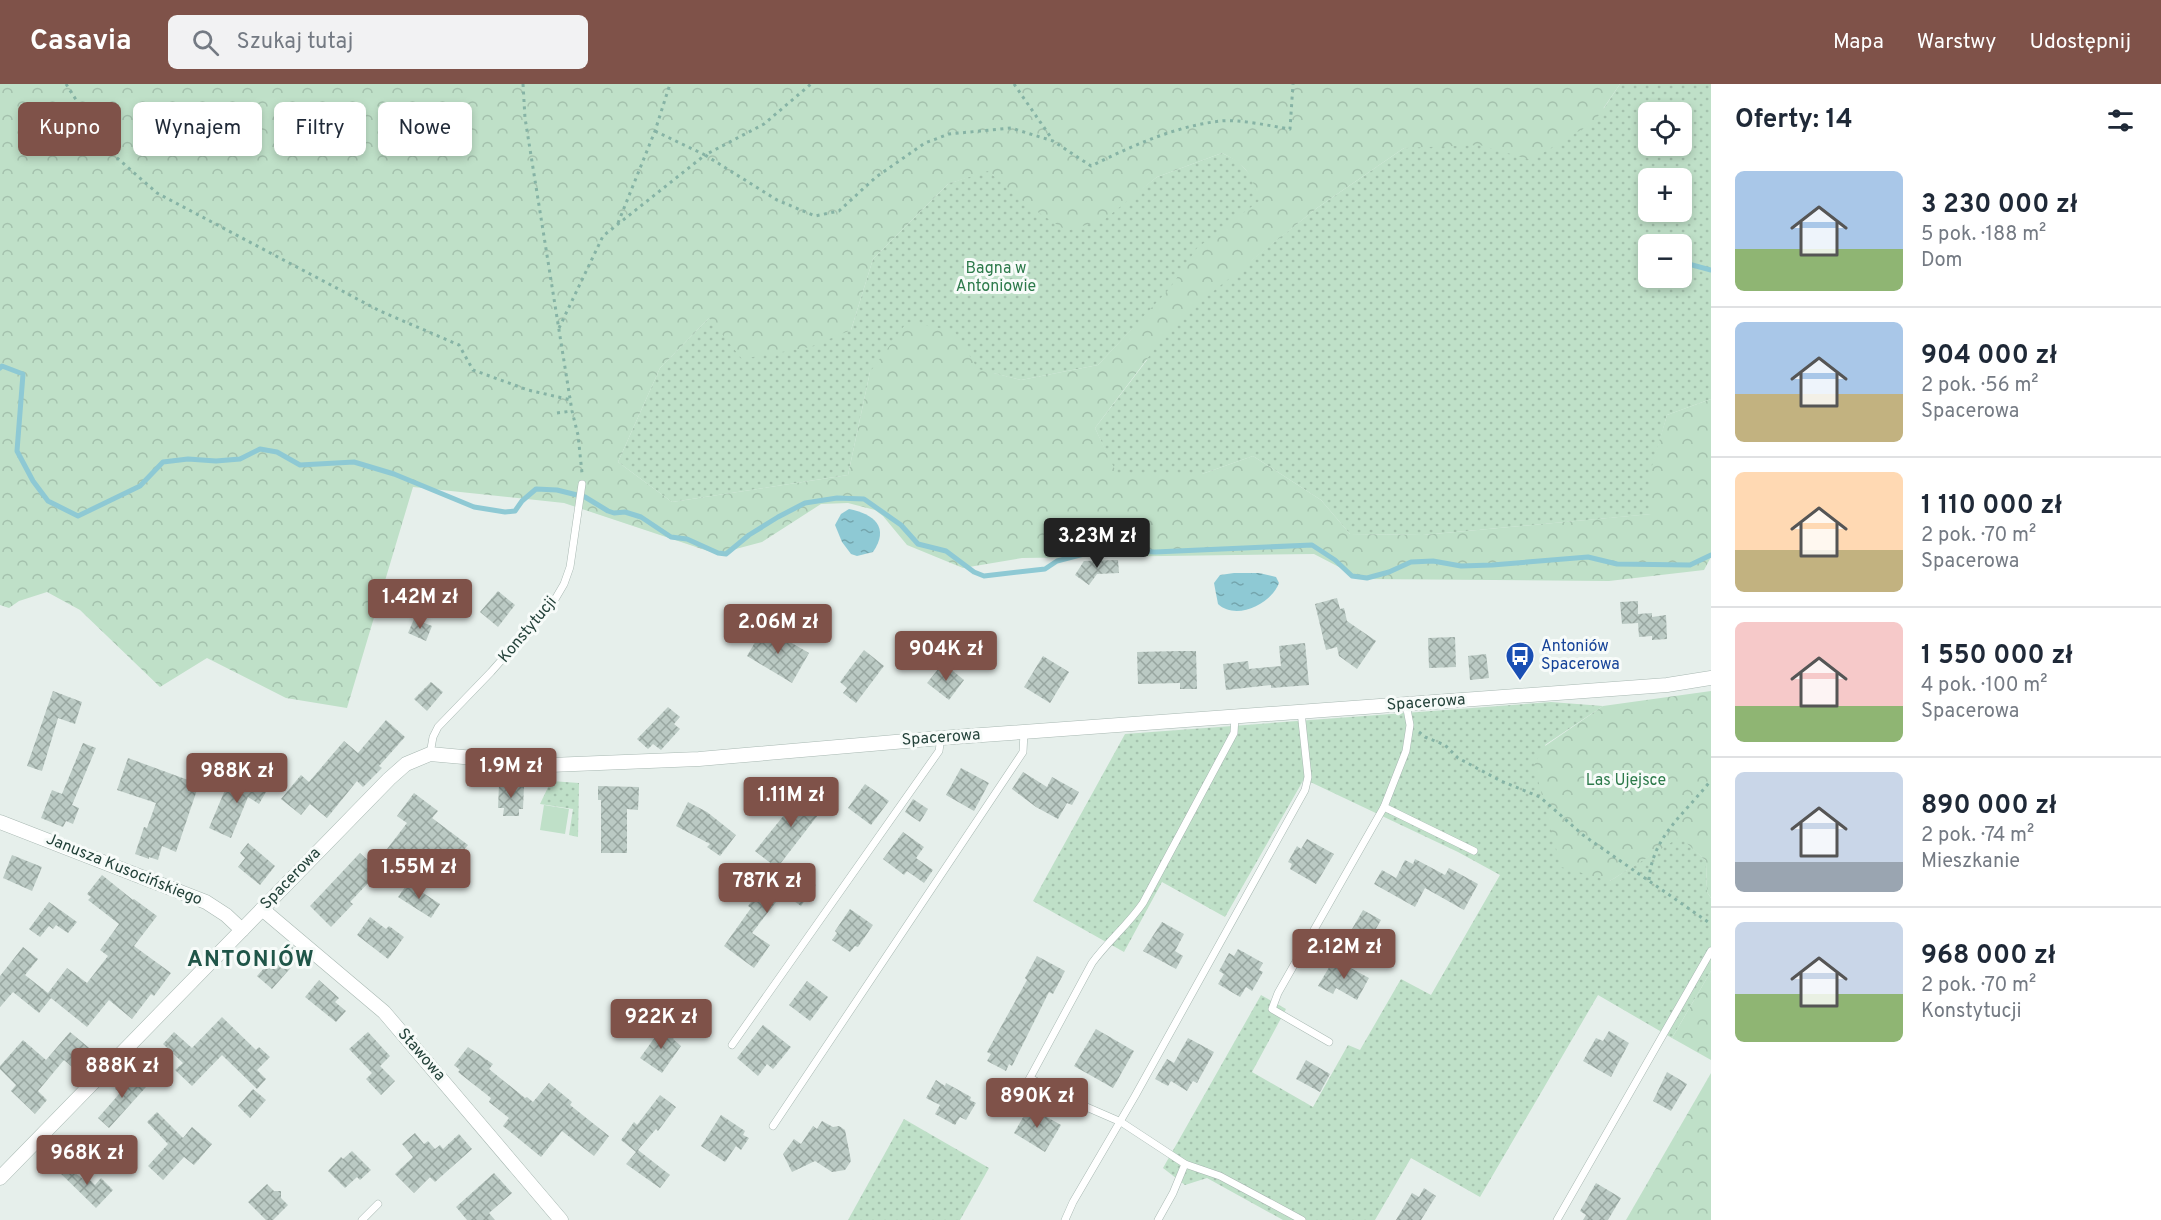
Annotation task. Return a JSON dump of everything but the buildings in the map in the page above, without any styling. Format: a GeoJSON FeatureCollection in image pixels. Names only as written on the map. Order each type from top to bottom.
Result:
{"type":"FeatureCollection","features":[{"type":"Feature","properties":{"kind":"street","name":"Spacerowa"},"geometry":{"type":"LineString","coordinates":[[242,930],[395,773],[415,759],[430,754],[532,764],[573,765],[699,759],[941,738],[1667,685],[1711,678]]}},
{"type":"Feature","properties":{"kind":"street","name":"Janusza Kusocińskiego"},"geometry":{"type":"LineString","coordinates":[[0,822],[206,902],[226,915],[242,930]]}},
{"type":"Feature","properties":{"kind":"street","name":"Stawowa"},"geometry":{"type":"LineString","coordinates":[[262,909],[384,1012],[561,1220]]}},
{"type":"Feature","properties":{"kind":"street"},"geometry":{"type":"LineString","coordinates":[[0,1179],[242,930]]}},
{"type":"Feature","properties":{"kind":"lane","name":"Konstytucji"},"geometry":{"type":"LineString","coordinates":[[430,754],[433,737],[438,727],[491,672],[554,600],[564,584],[570,567],[582,484]]}},
{"type":"Feature","properties":{"kind":"lane"},"geometry":{"type":"LineString","coordinates":[[1329,1041],[1272,1009],[1278,993],[1384,807],[1406,752],[1410,724],[1406,704]]}},
{"type":"Feature","properties":{"kind":"lane"},"geometry":{"type":"LineString","coordinates":[[1065,1220],[1305,790],[1308,777],[1301,712]]}},
{"type":"Feature","properties":{"kind":"lane"},"geometry":{"type":"LineString","coordinates":[[1018,1100],[1092,963],[1143,903],[1234,733],[1235,717]]}},
{"type":"Feature","properties":{"kind":"lane"},"geometry":{"type":"LineString","coordinates":[[773,1126],[1023,752],[1024,732]]}},
{"type":"Feature","properties":{"kind":"lane"},"geometry":{"type":"LineString","coordinates":[[732,1045],[939,751],[941,738]]}},
{"type":"Feature","properties":{"kind":"lane"},"geometry":{"type":"LineString","coordinates":[[1384,807],[1474,851]]}},
{"type":"Feature","properties":{"kind":"lane"},"geometry":{"type":"LineString","coordinates":[[1557,1220],[1711,951]]}},
{"type":"Feature","properties":{"kind":"lane"},"geometry":{"type":"LineString","coordinates":[[1030,1078],[1121,1122],[1185,1164],[1220,1176],[1302,1220]]}},
{"type":"Feature","properties":{"kind":"lane"},"geometry":{"type":"LineString","coordinates":[[1158,1220],[1185,1164]]}},
{"type":"Feature","properties":{"kind":"lane"},"geometry":{"type":"LineString","coordinates":[[362,1220],[378,1204]]}},
{"type":"Feature","properties":{"kind":"path"},"geometry":{"type":"LineString","coordinates":[[66,84],[108,150],[157,193],[380,311],[459,345],[474,370],[528,390],[571,400]]}},
{"type":"Feature","properties":{"kind":"path"},"geometry":{"type":"LineString","coordinates":[[523,84],[525,118],[582,462],[582,484]]}},
{"type":"Feature","properties":{"kind":"path"},"geometry":{"type":"LineString","coordinates":[[618,224],[655,130],[670,84]]}},
{"type":"Feature","properties":{"kind":"path"},"geometry":{"type":"LineString","coordinates":[[559,328],[603,236],[705,155],[764,124],[811,84]]}},
{"type":"Feature","properties":{"kind":"path"},"geometry":{"type":"LineString","coordinates":[[1014,84],[1053,141]]}},
{"type":"Feature","properties":{"kind":"path"},"geometry":{"type":"LineString","coordinates":[[655,130],[705,155],[777,200],[815,216],[839,211],[876,177],[924,143],[949,134],[1011,128],[1053,141],[1091,166],[1128,148],[1179,130],[1223,121],[1290,129],[1293,84]]}},
{"type":"Feature","properties":{"kind":"path"},"geometry":{"type":"LineString","coordinates":[[557,413],[572,411]]}},
{"type":"Feature","properties":{"kind":"path"},"geometry":{"type":"LineString","coordinates":[[1410,724],[1425,737],[1445,745],[1458,758],[1502,781],[1540,797],[1583,834],[1711,924]]}},
{"type":"Feature","properties":{"kind":"path"},"geometry":{"type":"LineString","coordinates":[[1649,880],[1650,862],[1672,823],[1711,780]]}},
{"type":"Feature","properties":{"kind":"green space"},"geometry":{"type":"Polygon","coordinates":[[[0,84],[1620,84],[1594,122],[1531,160],[1480,145],[1404,148],[1317,208],[1175,322],[1095,428],[1117,474],[1202,474],[1253,456],[1321,500],[1350,534],[1423,535],[1651,514],[1649,476],[1667,415],[1711,399],[1711,557],[1704,570],[1609,581],[1362,579],[1314,554],[1022,558],[963,568],[907,545],[883,516],[875,510],[848,503],[821,504],[762,542],[717,554],[564,503],[413,487],[347,708],[286,698],[207,658],[160,687],[80,610],[47,592],[19,601],[9,608],[0,605],[0,84]],[[1222,153],[1157,177],[1105,219],[1067,231],[1030,207],[988,171],[948,184],[873,259],[851,330],[810,347],[742,359],[709,318],[660,368],[618,462],[672,502],[848,475],[870,372],[907,322],[954,331],[978,369],[1021,380],[1098,365],[1170,288],[1197,248],[1259,201],[1251,178],[1237,162],[1222,153]]]}},
{"type":"Feature","properties":{"kind":"green space","name":"Bagna w Antoniowie"},"geometry":{"type":"Polygon","coordinates":[[[1620,84],[1711,84],[1711,399],[1667,415],[1650,476],[1652,514],[1423,535],[1350,534],[1321,500],[1253,456],[1202,474],[1116,474],[1095,428],[1147,360],[1133,328],[1098,365],[1021,380],[993,373],[870,372],[848,475],[672,502],[618,462],[660,368],[709,318],[851,330],[873,259],[948,184],[988,170],[994,176],[1132,196],[1157,177],[1222,153],[1238,161],[1252,177],[1310,175],[1249,262],[1317,208],[1404,148],[1604,108],[1620,84]]]}},
{"type":"Feature","properties":{"kind":"green space","name":"Las Ujejsce"},"geometry":{"type":"Polygon","coordinates":[[[1711,691],[1711,898],[1707,892],[1706,861],[1680,837],[1610,881],[1561,867],[1534,765],[1545,746],[1603,706],[1711,691]]]}},
{"type":"Feature","properties":{"kind":"green space"},"geometry":{"type":"Polygon","coordinates":[[[1551,702],[1603,706],[1545,745],[1610,881],[1680,836],[1706,861],[1707,892],[1711,898],[1711,971],[1672,1038],[1598,995],[1480,1197],[1411,1158],[1375,1220],[1283,1220],[1207,1178],[1185,1185],[1163,1168],[1261,995],[1286,1009],[1252,1072],[1313,1107],[1348,1045],[1360,1050],[1401,979],[1431,995],[1500,875],[1458,852],[1304,779],[1225,917],[1162,882],[1124,952],[1033,901],[1125,734],[1551,702]]]}},
{"type":"Feature","properties":{"kind":"green space"},"geometry":{"type":"Polygon","coordinates":[[[551,781],[579,783],[578,837],[569,835],[573,809],[540,804],[551,781]]]}},
{"type":"Feature","properties":{"kind":"green space"},"geometry":{"type":"Polygon","coordinates":[[[544,805],[569,809],[565,834],[540,830],[544,805]]]}},
{"type":"Feature","properties":{"kind":"green space"},"geometry":{"type":"Polygon","coordinates":[[[1711,971],[1711,1060],[1672,1038],[1711,971]]]}},
{"type":"Feature","properties":{"kind":"green space"},"geometry":{"type":"Polygon","coordinates":[[[1711,1073],[1711,1220],[1626,1220],[1711,1073]]]}},
{"type":"Feature","properties":{"kind":"green space"},"geometry":{"type":"Polygon","coordinates":[[[904,1119],[989,1168],[960,1220],[848,1220],[904,1119]]]}},
{"type":"Feature","properties":{"kind":"water"},"geometry":{"type":"Polygon","coordinates":[[[849,509],[866,514],[877,523],[880,535],[873,552],[857,556],[851,554],[842,542],[835,525],[841,514],[849,509]]]}},
{"type":"Feature","properties":{"kind":"water"},"geometry":{"type":"Polygon","coordinates":[[[1259,573],[1276,577],[1279,583],[1269,598],[1252,608],[1234,611],[1225,609],[1218,604],[1214,583],[1220,575],[1259,573]]]}},
{"type":"Feature","properties":{"kind":"waterway"},"geometry":{"type":"LineString","coordinates":[[1692,265],[1711,270]]}},
{"type":"Feature","properties":{"kind":"waterway"},"geometry":{"type":"LineString","coordinates":[[0,368],[2,366],[23,374],[17,451],[33,481],[48,501],[78,516],[140,486],[163,462],[188,459],[216,461],[240,459],[260,449],[277,452],[300,465],[354,462],[394,474],[474,507],[505,512],[515,511],[522,501],[536,489],[557,490],[585,497],[614,513],[625,512],[641,517],[671,537],[687,539],[718,553],[726,554],[749,535],[805,503],[837,498],[864,499],[901,525],[918,544],[946,551],[974,572],[984,576],[1045,569],[1057,561],[1103,549],[1155,552],[1312,545],[1335,560],[1352,576],[1367,578],[1389,572],[1411,562],[1433,561],[1461,566],[1588,557],[1617,564],[1690,565],[1711,555]]}},
{"type":"Feature","properties":{"kind":"place","name":"Antoniów Spacerowa"},"geometry":{"type":"Point","coordinates":[1520,682]}},
{"type":"Feature","properties":{"kind":"district","name":"ANTONIÓW"},"geometry":{"type":"Point","coordinates":[251,960]}}]}
